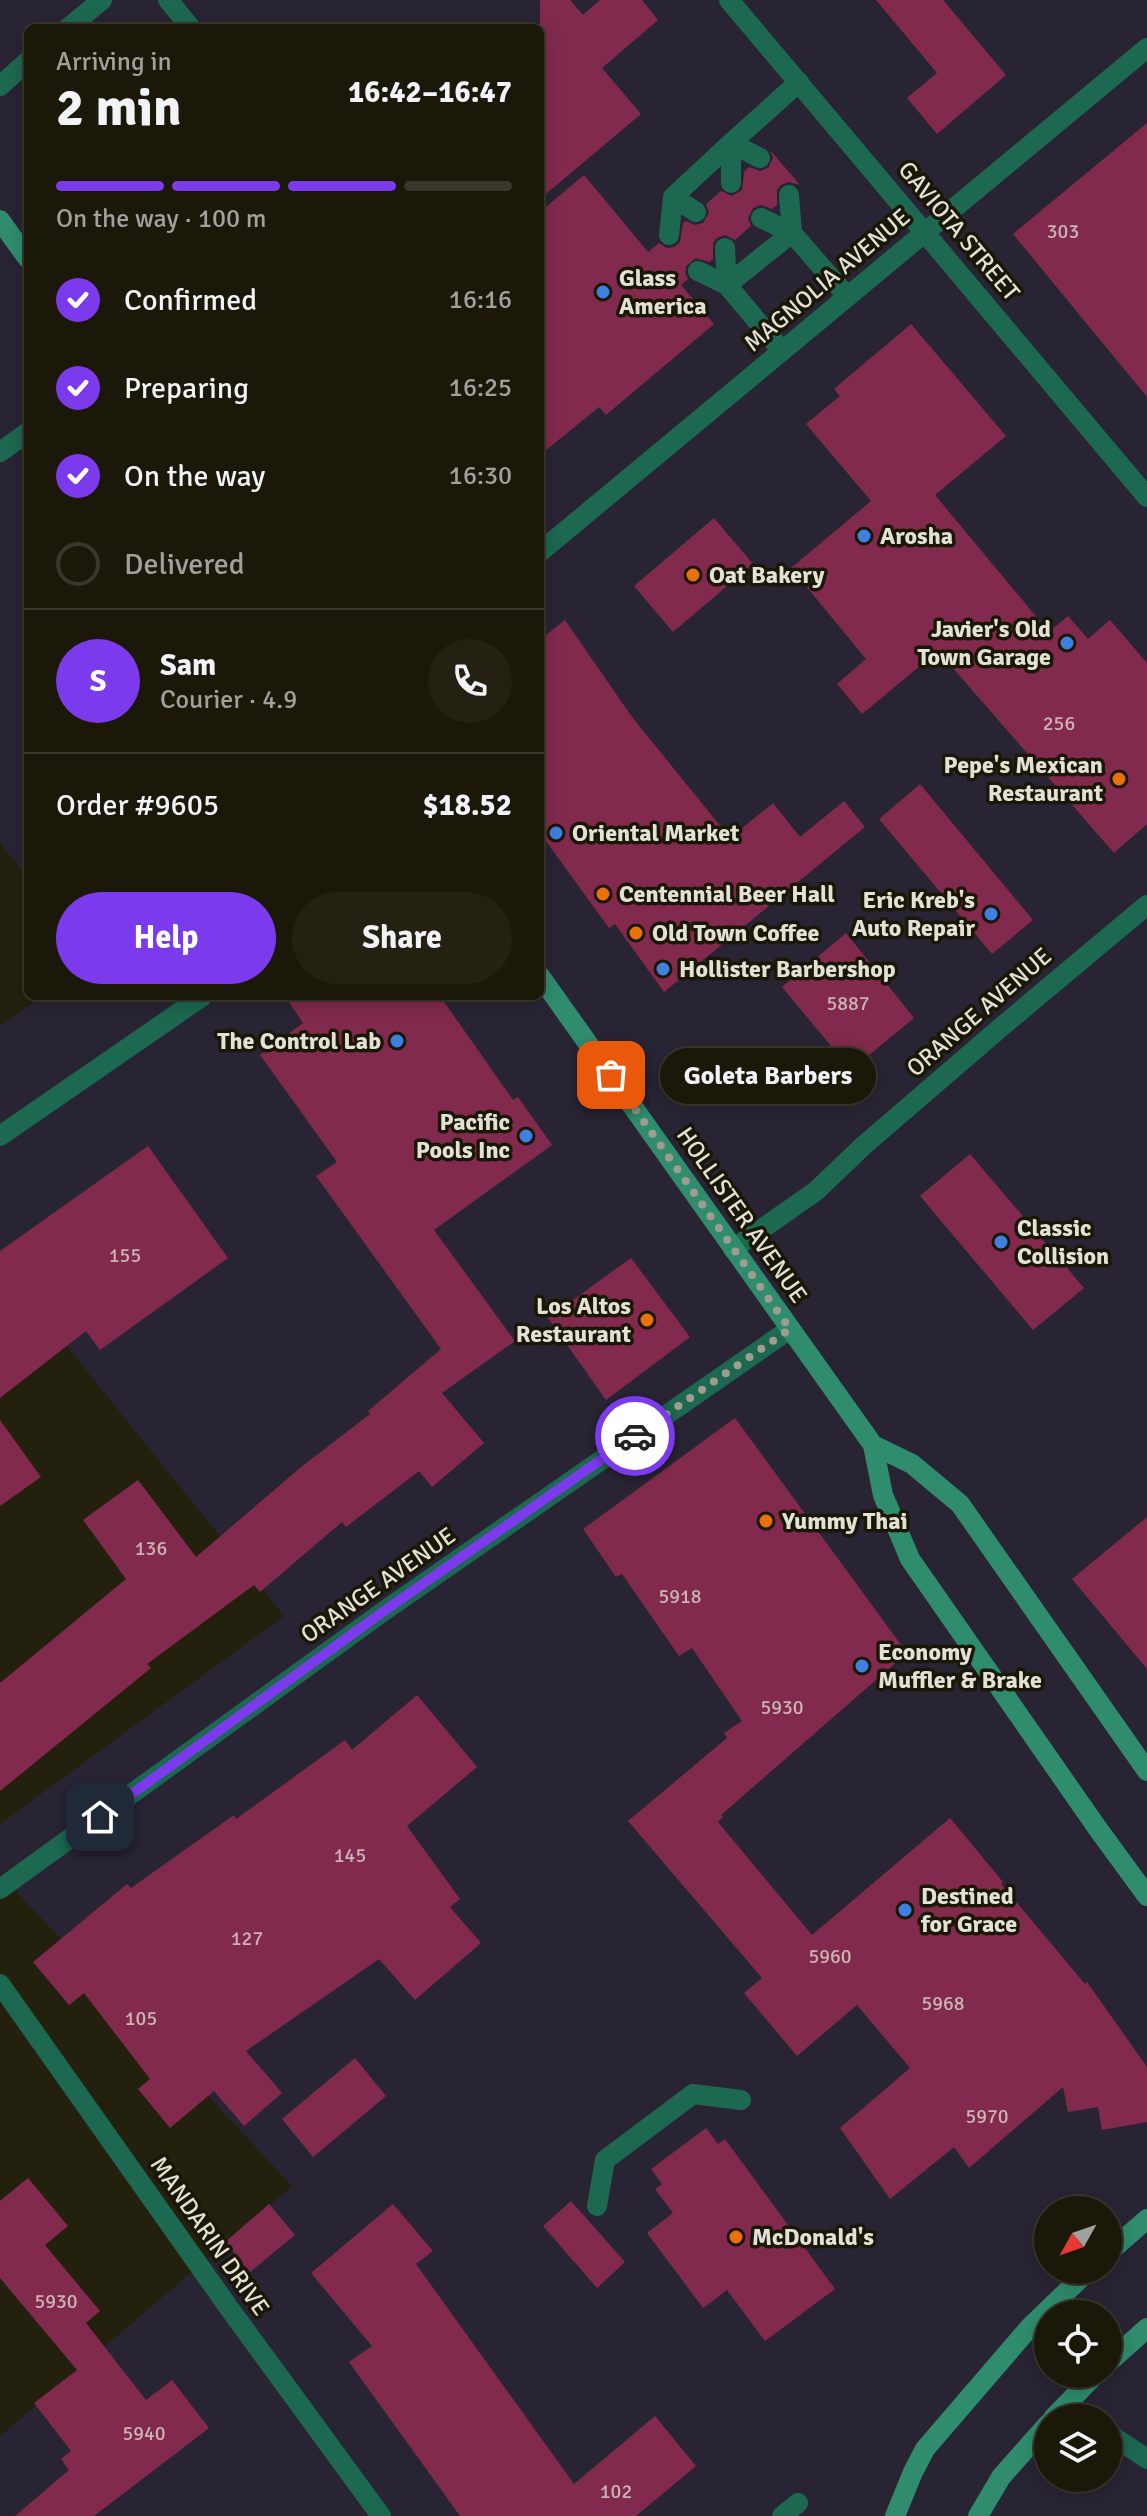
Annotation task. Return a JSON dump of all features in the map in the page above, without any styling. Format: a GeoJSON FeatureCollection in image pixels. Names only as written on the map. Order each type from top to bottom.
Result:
{"type":"FeatureCollection","features":[{"type":"Feature","properties":{"kind":"main road"},"geometry":{"type":"LineString","coordinates":[[0,220],[24,253]]}},
{"type":"Feature","properties":{"kind":"main road","name":"HOLLISTER AVENUE"},"geometry":{"type":"LineString","coordinates":[[544,982],[873,1445],[883,1495],[910,1559],[1147,1896]]}},
{"type":"Feature","properties":{"kind":"main road","name":"HOLLISTER AVENUE"},"geometry":{"type":"LineString","coordinates":[[873,1445],[912,1464],[960,1504],[1147,1771]]}},
{"type":"Feature","properties":{"kind":"main road"},"geometry":{"type":"LineString","coordinates":[[1122,2241],[1147,2219]]}},
{"type":"Feature","properties":{"kind":"main road"},"geometry":{"type":"LineString","coordinates":[[895,2516],[925,2449],[1030,2327],[1075,2284]]}},
{"type":"Feature","properties":{"kind":"main road"},"geometry":{"type":"LineString","coordinates":[[1122,2350],[1147,2328]]}},
{"type":"Feature","properties":{"kind":"main road"},"geometry":{"type":"LineString","coordinates":[[1067,2404],[1082,2388]]}},
{"type":"Feature","properties":{"kind":"main road"},"geometry":{"type":"LineString","coordinates":[[978,2516],[1001,2477],[1034,2440]]}},
{"type":"Feature","properties":{"kind":"street"},"geometry":{"type":"LineString","coordinates":[[73,24],[102,0]]}},
{"type":"Feature","properties":{"kind":"street"},"geometry":{"type":"LineString","coordinates":[[168,0],[188,24]]}},
{"type":"Feature","properties":{"kind":"street","name":"GAVIOTA STREET"},"geometry":{"type":"LineString","coordinates":[[729,0],[1147,497]]}},
{"type":"Feature","properties":{"kind":"street","name":"MAGNOLIA AVENUE"},"geometry":{"type":"LineString","coordinates":[[544,549],[1147,48]]}},
{"type":"Feature","properties":{"kind":"street"},"geometry":{"type":"LineString","coordinates":[[0,86],[24,65]]}},
{"type":"Feature","properties":{"kind":"street"},"geometry":{"type":"LineString","coordinates":[[669,235],[673,197],[799,82]]}},
{"type":"Feature","properties":{"kind":"street"},"geometry":{"type":"LineString","coordinates":[[731,143],[760,158]]}},
{"type":"Feature","properties":{"kind":"street"},"geometry":{"type":"LineString","coordinates":[[731,143],[731,183]]}},
{"type":"Feature","properties":{"kind":"street"},"geometry":{"type":"LineString","coordinates":[[789,195],[792,233]]}},
{"type":"Feature","properties":{"kind":"street"},"geometry":{"type":"LineString","coordinates":[[673,197],[696,212]]}},
{"type":"Feature","properties":{"kind":"street"},"geometry":{"type":"LineString","coordinates":[[761,218],[792,233],[847,296]]}},
{"type":"Feature","properties":{"kind":"street"},"geometry":{"type":"LineString","coordinates":[[727,285],[792,233]]}},
{"type":"Feature","properties":{"kind":"street"},"geometry":{"type":"LineString","coordinates":[[725,248],[727,285]]}},
{"type":"Feature","properties":{"kind":"street"},"geometry":{"type":"LineString","coordinates":[[698,271],[727,285],[782,351]]}},
{"type":"Feature","properties":{"kind":"street"},"geometry":{"type":"LineString","coordinates":[[0,452],[24,435]]}},
{"type":"Feature","properties":{"kind":"street","name":"ORANGE AVENUE"},"geometry":{"type":"LineString","coordinates":[[733,1249],[816,1191],[863,1146],[1147,905]]}},
{"type":"Feature","properties":{"kind":"street"},"geometry":{"type":"LineString","coordinates":[[0,1136],[197,1000]]}},
{"type":"Feature","properties":{"kind":"street","name":"ORANGE AVENUE"},"geometry":{"type":"LineString","coordinates":[[0,1889],[384,1611],[790,1329]]}},
{"type":"Feature","properties":{"kind":"street","name":"MANDARIN DRIVE"},"geometry":{"type":"LineString","coordinates":[[0,1984],[229,2308],[381,2516]]}},
{"type":"Feature","properties":{"kind":"street"},"geometry":{"type":"LineString","coordinates":[[597,2206],[605,2160],[693,2094],[741,2100]]}},
{"type":"Feature","properties":{"kind":"street"},"geometry":{"type":"LineString","coordinates":[[1122,2442],[1147,2459]]}},
{"type":"Feature","properties":{"kind":"shaded area"},"geometry":{"type":"Polygon","coordinates":[[[0,0],[1147,0],[1147,2516],[0,2516],[0,2436],[292,2186],[0,1874],[0,1824],[284,1616],[0,1263],[0,1026],[37,1000],[544,1000],[544,24],[24,24],[24,873],[0,843],[0,0]]]}},
{"type":"Feature","properties":{"kind":"building"},"geometry":{"type":"Polygon","coordinates":[[[540,0],[570,0],[583,15],[600,0],[642,0],[658,20],[602,68],[641,114],[544,196],[544,24],[540,24],[540,0]]]}},
{"type":"Feature","properties":{"kind":"building"},"geometry":{"type":"Polygon","coordinates":[[[876,0],[943,0],[1006,75],[937,134],[907,98],[937,73],[876,0]]]}},
{"type":"Feature","properties":{"kind":"building"},"geometry":{"type":"Polygon","coordinates":[[[1147,123],[1147,397],[1013,234],[1147,123]]]}},
{"type":"Feature","properties":{"kind":"building"},"geometry":{"type":"Polygon","coordinates":[[[770,150],[800,185],[789,182],[781,185],[777,190],[777,205],[772,209],[761,205],[753,208],[748,218],[751,226],[735,240],[725,235],[717,238],[713,243],[713,259],[709,262],[696,258],[686,266],[688,279],[681,285],[714,324],[606,415],[599,407],[544,452],[544,209],[584,175],[648,252],[659,243],[667,248],[674,247],[680,242],[683,223],[703,223],[709,213],[706,204],[721,191],[732,196],[742,190],[744,172],[749,167],[760,171],[768,168],[773,158],[770,150]]]}},
{"type":"Feature","properties":{"kind":"building"},"geometry":{"type":"Polygon","coordinates":[[[911,324],[1006,436],[935,495],[1049,632],[1068,616],[1088,639],[1110,620],[1147,663],[1147,824],[1114,853],[938,651],[862,714],[837,684],[866,659],[791,568],[871,501],[806,424],[840,396],[834,389],[911,324]]]}},
{"type":"Feature","properties":{"kind":"building"},"geometry":{"type":"Polygon","coordinates":[[[714,518],[753,564],[673,632],[634,586],[714,518]]]}},
{"type":"Feature","properties":{"kind":"building"},"geometry":{"type":"Polygon","coordinates":[[[565,620],[632,717],[730,838],[773,803],[800,837],[844,801],[865,827],[664,992],[615,924],[609,928],[544,839],[544,637],[565,620]]]}},
{"type":"Feature","properties":{"kind":"building"},"geometry":{"type":"Polygon","coordinates":[[[920,784],[1033,920],[992,954],[879,819],[920,784]]]}},
{"type":"Feature","properties":{"kind":"building"},"geometry":{"type":"Polygon","coordinates":[[[846,933],[914,1018],[851,1070],[782,987],[846,933]]]}},
{"type":"Feature","properties":{"kind":"building"},"geometry":{"type":"Polygon","coordinates":[[[288,1000],[443,1000],[513,1100],[518,1097],[552,1145],[434,1230],[515,1341],[442,1393],[484,1443],[432,1487],[419,1471],[346,1527],[342,1522],[260,1592],[254,1585],[147,1664],[151,1668],[0,1791],[0,1683],[126,1579],[83,1520],[138,1480],[196,1557],[300,1468],[370,1414],[368,1411],[441,1349],[316,1176],[337,1162],[260,1055],[303,1023],[288,1000]]]}},
{"type":"Feature","properties":{"kind":"building"},"geometry":{"type":"Polygon","coordinates":[[[148,1146],[228,1258],[100,1350],[86,1331],[0,1398],[0,1251],[148,1146]]]}},
{"type":"Feature","properties":{"kind":"building"},"geometry":{"type":"Polygon","coordinates":[[[970,1154],[1084,1288],[1033,1330],[920,1196],[970,1154]]]}},
{"type":"Feature","properties":{"kind":"building"},"geometry":{"type":"Polygon","coordinates":[[[631,1258],[690,1337],[606,1400],[548,1318],[631,1258]]]}},
{"type":"Feature","properties":{"kind":"building"},"geometry":{"type":"Polygon","coordinates":[[[735,1418],[907,1653],[721,1815],[723,1817],[718,1822],[812,1935],[950,1818],[1003,1882],[1001,1884],[1085,1984],[1087,1982],[1147,2067],[1147,2122],[1102,2130],[1098,2107],[1068,2112],[1063,2087],[969,2168],[954,2147],[890,2199],[840,2128],[910,2068],[857,2005],[797,2056],[744,1993],[762,1978],[628,1821],[727,1738],[724,1733],[742,1721],[692,1648],[679,1656],[622,1574],[616,1577],[583,1529],[735,1418]]]}},
{"type":"Feature","properties":{"kind":"building"},"geometry":{"type":"Polygon","coordinates":[[[0,1420],[41,1477],[0,1506],[0,1420]]]}},
{"type":"Feature","properties":{"kind":"building"},"geometry":{"type":"Polygon","coordinates":[[[1147,1517],[1147,1669],[1072,1579],[1147,1517]]]}},
{"type":"Feature","properties":{"kind":"building"},"geometry":{"type":"Polygon","coordinates":[[[417,1695],[477,1767],[407,1826],[460,1899],[450,1907],[481,1943],[415,2000],[379,1959],[246,2051],[282,2093],[244,2126],[214,2091],[170,2128],[138,2089],[150,2079],[84,1993],[69,2005],[33,1962],[127,1884],[131,1888],[234,1815],[236,1819],[345,1740],[352,1750],[417,1695]]]}},
{"type":"Feature","properties":{"kind":"building"},"geometry":{"type":"Polygon","coordinates":[[[355,2058],[386,2096],[313,2157],[282,2119],[355,2058]]]}},
{"type":"Feature","properties":{"kind":"building"},"geometry":{"type":"Polygon","coordinates":[[[706,2128],[718,2144],[725,2139],[835,2289],[765,2341],[727,2290],[703,2308],[647,2233],[673,2213],[655,2189],[662,2184],[651,2169],[706,2128]]]}},
{"type":"Feature","properties":{"kind":"building"},"geometry":{"type":"Polygon","coordinates":[[[28,2178],[68,2226],[45,2245],[100,2311],[86,2323],[146,2400],[172,2380],[209,2428],[94,2516],[15,2516],[69,2470],[61,2459],[71,2451],[34,2403],[77,2370],[0,2278],[0,2201],[28,2178]]]}},
{"type":"Feature","properties":{"kind":"building"},"geometry":{"type":"Polygon","coordinates":[[[571,2201],[625,2262],[597,2288],[543,2226],[571,2201]]]}},
{"type":"Feature","properties":{"kind":"building"},"geometry":{"type":"Polygon","coordinates":[[[269,2204],[295,2235],[250,2272],[225,2242],[269,2204]]]}},
{"type":"Feature","properties":{"kind":"building"},"geometry":{"type":"Polygon","coordinates":[[[393,2204],[433,2251],[416,2264],[574,2484],[655,2416],[696,2466],[636,2516],[460,2516],[349,2362],[372,2346],[311,2273],[393,2204]]]}},
{"type":"Feature","properties":{"kind":"way so far"},"geometry":{"type":"LineString","coordinates":[[611,1075],[790,1329],[635,1436]]}},
{"type":"Feature","properties":{"kind":"place","name":"Glass America"},"geometry":{"type":"Point","coordinates":[603,292]}},
{"type":"Feature","properties":{"kind":"place","name":"Arosha"},"geometry":{"type":"Point","coordinates":[864,536]}},
{"type":"Feature","properties":{"kind":"place","name":"Oat Bakery"},"geometry":{"type":"Point","coordinates":[693,575]}},
{"type":"Feature","properties":{"kind":"place","name":"Javier's Old Town Garage"},"geometry":{"type":"Point","coordinates":[1067,643]}},
{"type":"Feature","properties":{"kind":"place","name":"Pepe's Mexican Restaurant"},"geometry":{"type":"Point","coordinates":[1119,779]}},
{"type":"Feature","properties":{"kind":"place","name":"Oriental Market"},"geometry":{"type":"Point","coordinates":[556,833]}},
{"type":"Feature","properties":{"kind":"place","name":"Centennial Beer Hall"},"geometry":{"type":"Point","coordinates":[603,894]}},
{"type":"Feature","properties":{"kind":"place","name":"Eric Kreb's Auto Repair"},"geometry":{"type":"Point","coordinates":[991,914]}},
{"type":"Feature","properties":{"kind":"place","name":"Old Town Coffee"},"geometry":{"type":"Point","coordinates":[636,933]}},
{"type":"Feature","properties":{"kind":"place","name":"Hollister Barbershop"},"geometry":{"type":"Point","coordinates":[663,969]}},
{"type":"Feature","properties":{"kind":"place","name":"The Control Lab"},"geometry":{"type":"Point","coordinates":[397,1041]}},
{"type":"Feature","properties":{"kind":"place","name":"Goleta Barbers"},"geometry":{"type":"Point","coordinates":[611,1075]}},
{"type":"Feature","properties":{"kind":"place","name":"Pacific Pools Inc"},"geometry":{"type":"Point","coordinates":[526,1136]}},
{"type":"Feature","properties":{"kind":"place","name":"Classic Collision"},"geometry":{"type":"Point","coordinates":[1001,1242]}},
{"type":"Feature","properties":{"kind":"place","name":"Los Altos Restaurant"},"geometry":{"type":"Point","coordinates":[647,1320]}},
{"type":"Feature","properties":{"kind":"place","name":"Yummy Thai"},"geometry":{"type":"Point","coordinates":[766,1521]}},
{"type":"Feature","properties":{"kind":"place","name":"Economy Muffler & Brake"},"geometry":{"type":"Point","coordinates":[862,1666]}},
{"type":"Feature","properties":{"kind":"place","name":"Destined for Grace"},"geometry":{"type":"Point","coordinates":[905,1910]}},
{"type":"Feature","properties":{"kind":"place","name":"McDonald's"},"geometry":{"type":"Point","coordinates":[736,2237]}},
{"type":"Feature","properties":{"kind":"route"},"geometry":{"type":"LineString","coordinates":[[100,1817],[384,1611],[635,1436]]}}]}
